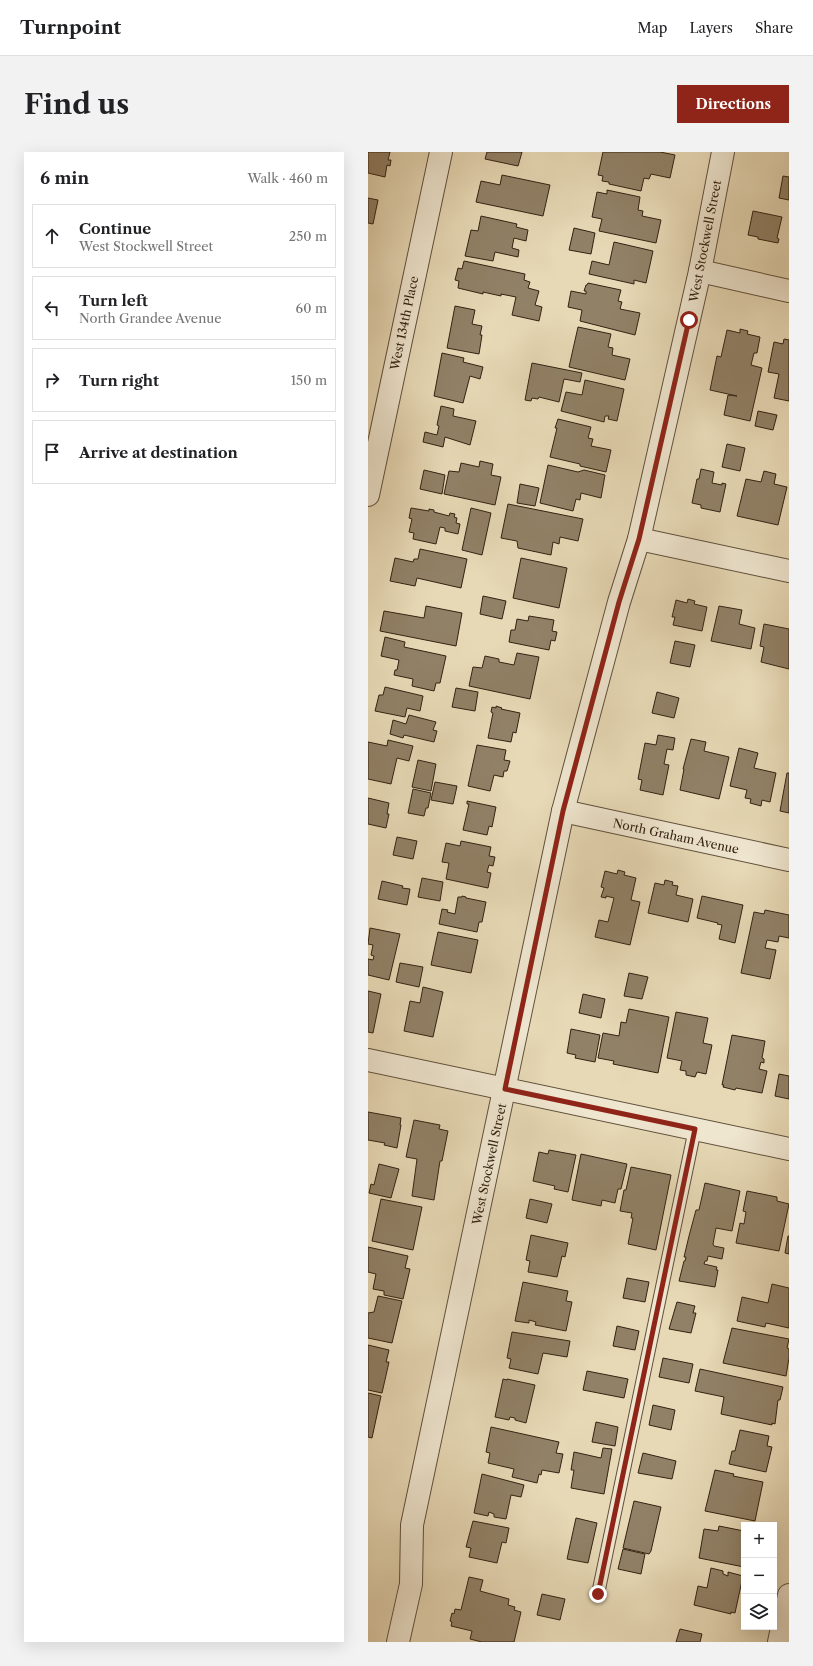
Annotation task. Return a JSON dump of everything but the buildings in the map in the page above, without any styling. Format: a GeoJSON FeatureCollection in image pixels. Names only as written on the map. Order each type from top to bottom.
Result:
{"type":"FeatureCollection","features":[{"type":"Feature","properties":{"kind":"street","name":"West 134th Place"},"geometry":{"type":"LineString","coordinates":[[368,495],[441,152]]}},
{"type":"Feature","properties":{"kind":"street","name":"West Stockwell Street"},"geometry":{"type":"LineString","coordinates":[[398,1642],[411,1584],[412,1525],[563,811],[619,602],[639,539],[700,271],[723,152]]}},
{"type":"Feature","properties":{"kind":"street"},"geometry":{"type":"LineString","coordinates":[[700,271],[789,291]]}},
{"type":"Feature","properties":{"kind":"street"},"geometry":{"type":"LineString","coordinates":[[639,539],[789,570]]}},
{"type":"Feature","properties":{"kind":"street","name":"North Graham Avenue"},"geometry":{"type":"LineString","coordinates":[[563,811],[789,860]]}},
{"type":"Feature","properties":{"kind":"street"},"geometry":{"type":"LineString","coordinates":[[368,1060],[789,1149]]}},
{"type":"Feature","properties":{"kind":"street"},"geometry":{"type":"LineString","coordinates":[[779,1642],[789,1594]]}},
{"type":"Feature","properties":{"kind":"lane"},"geometry":{"type":"LineString","coordinates":[[598,1594],[695,1129]]}},
{"type":"Feature","properties":{"kind":"route"},"geometry":{"type":"LineString","coordinates":[[598,1594],[695,1129],[505,1089],[563,811],[619,602],[639,539],[689,320]]}}]}
